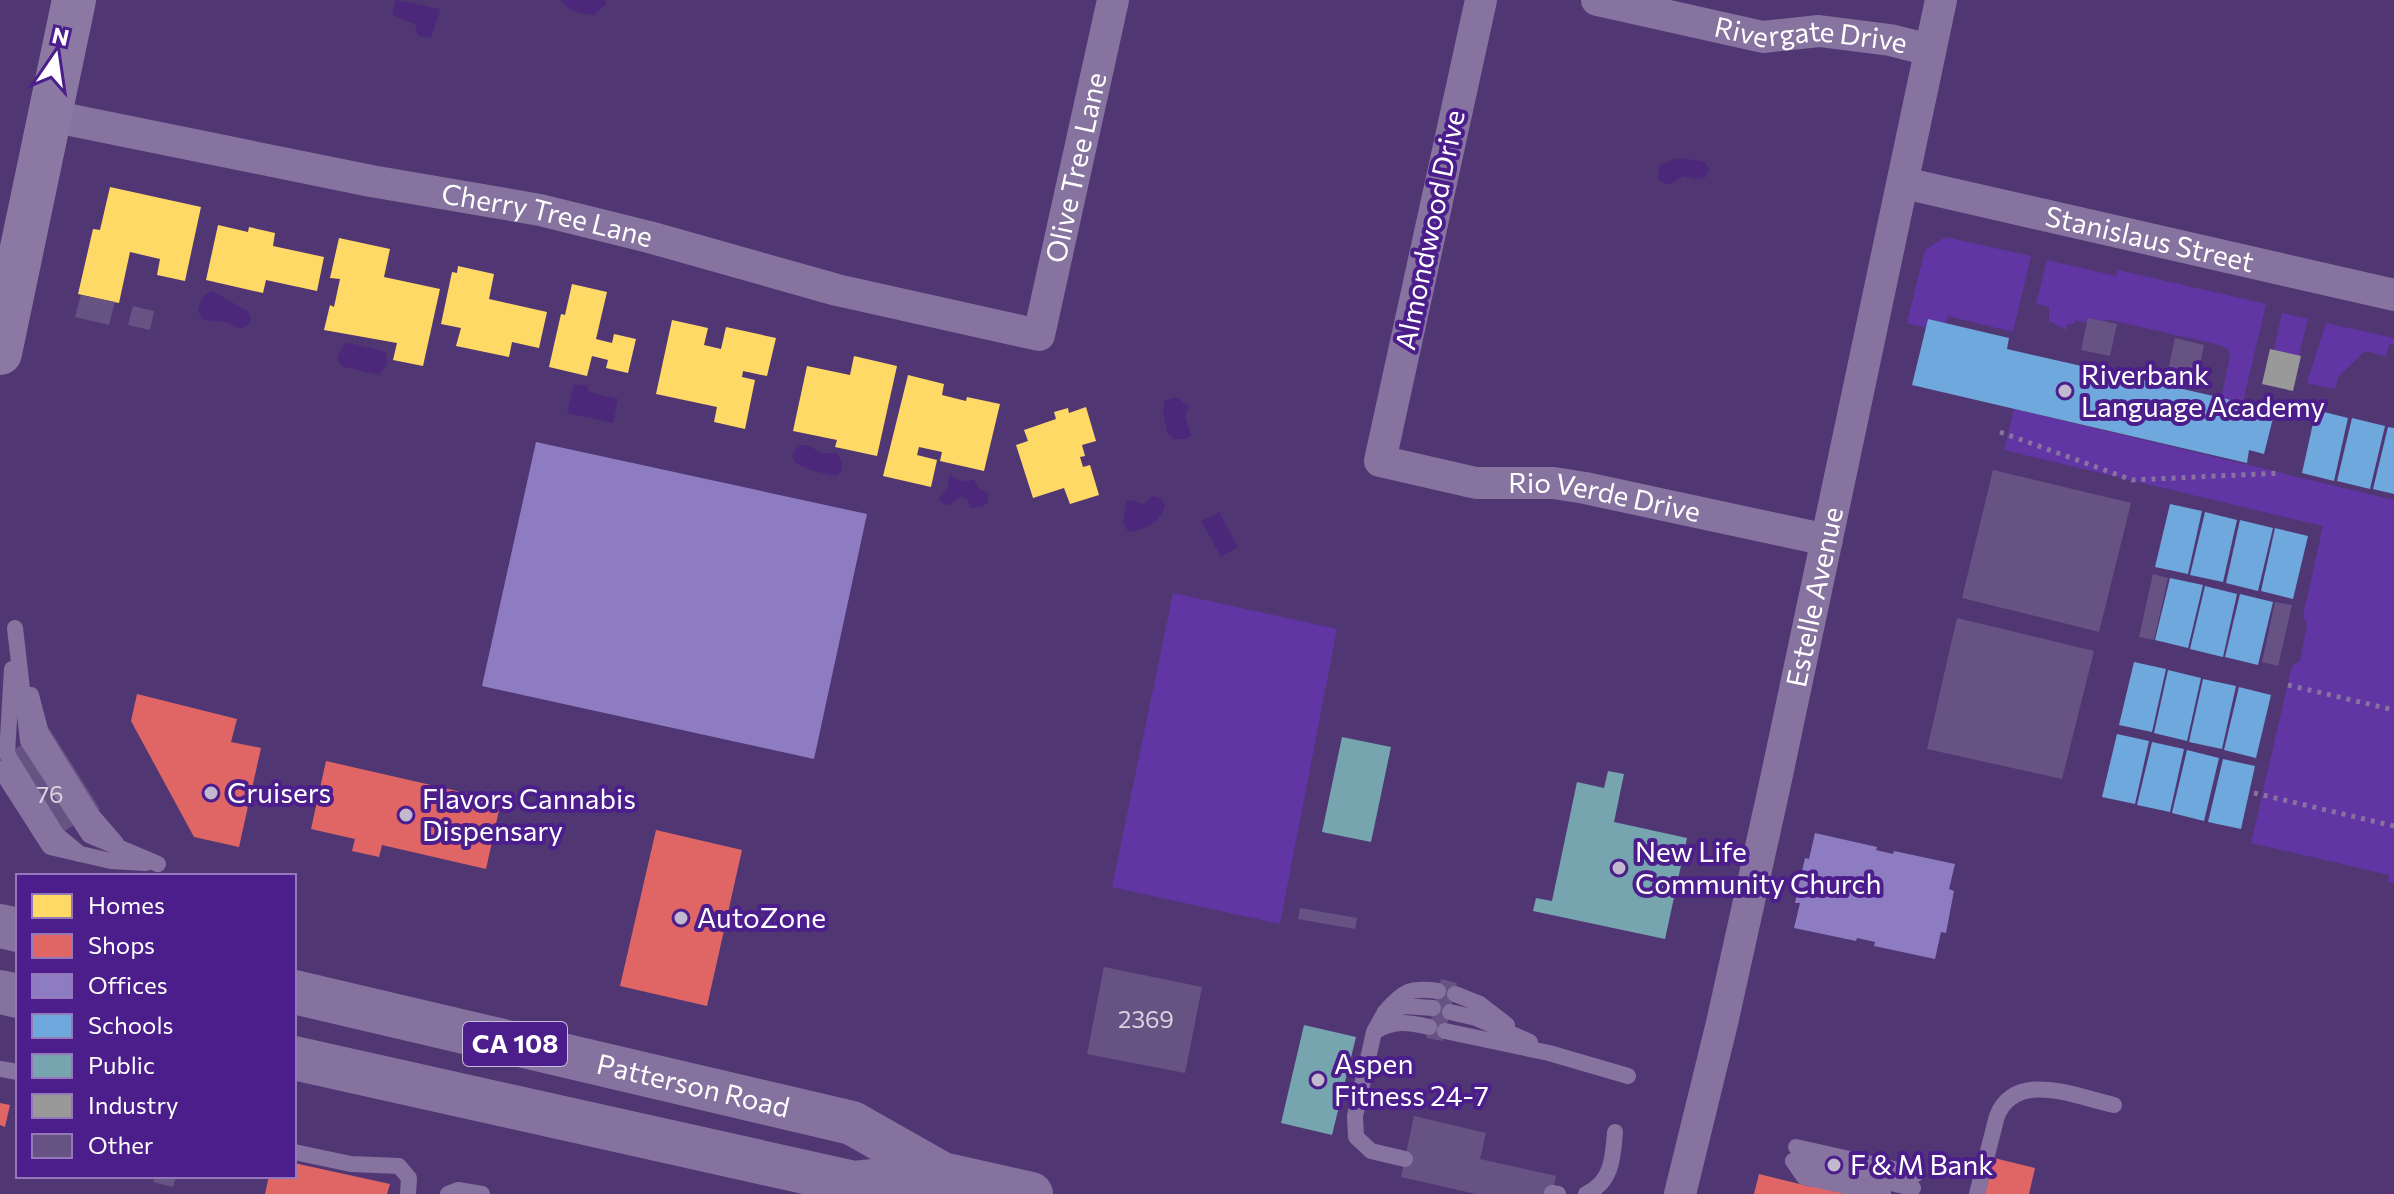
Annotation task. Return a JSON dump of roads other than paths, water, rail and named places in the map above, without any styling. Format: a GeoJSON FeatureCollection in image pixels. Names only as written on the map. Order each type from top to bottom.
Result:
{"type":"FeatureCollection","features":[{"type":"Feature","properties":{"kind":"main road","name":"Patterson Road"},"geometry":{"type":"LineString","coordinates":[[296,992],[852,1123],[940,1184]]}},
{"type":"Feature","properties":{"kind":"main road","name":"Patterson Road"},"geometry":{"type":"LineString","coordinates":[[296,1058],[854,1183],[940,1184],[1031,1194]]}},
{"type":"Feature","properties":{"kind":"street"},"geometry":{"type":"LineString","coordinates":[[0,353],[74,0]]}},
{"type":"Feature","properties":{"kind":"street","name":"Olive Tree Lane"},"geometry":{"type":"LineString","coordinates":[[1039,335],[1113,0]]}},
{"type":"Feature","properties":{"kind":"street","name":"Almondwood Drive"},"geometry":{"type":"LineString","coordinates":[[1380,461],[1481,0]]}},
{"type":"Feature","properties":{"kind":"street","name":"Rivergate Drive"},"geometry":{"type":"LineString","coordinates":[[1597,0],[1763,37],[1831,32],[1890,40],[1930,50]]}},
{"type":"Feature","properties":{"kind":"street","name":"Estelle Avenue"},"geometry":{"type":"LineString","coordinates":[[1680,1194],[1719,1037],[1941,0]]}},
{"type":"Feature","properties":{"kind":"street","name":"Cherry Tree Lane"},"geometry":{"type":"LineString","coordinates":[[51,116],[371,181],[540,210],[837,290],[1039,335]]}},
{"type":"Feature","properties":{"kind":"street","name":"Stanislaus Street"},"geometry":{"type":"LineString","coordinates":[[1904,183],[2394,295]]}},
{"type":"Feature","properties":{"kind":"street","name":"Rio Verde Drive"},"geometry":{"type":"LineString","coordinates":[[1380,461],[1476,483],[1554,483],[1585,488],[1827,540]]}},
{"type":"Feature","properties":{"kind":"lane"},"geometry":{"type":"LineString","coordinates":[[0,728],[15,628]]}},
{"type":"Feature","properties":{"kind":"lane"},"geometry":{"type":"LineString","coordinates":[[0,769],[50,847],[111,861],[158,864],[89,835],[28,741],[15,628]]}},
{"type":"Feature","properties":{"kind":"lane"},"geometry":{"type":"LineString","coordinates":[[15,628],[7,754],[57,835],[80,854]]}},
{"type":"Feature","properties":{"kind":"lane"},"geometry":{"type":"LineString","coordinates":[[1405,1159],[1371,1151],[1356,1137],[1355,1116],[1374,1032],[1399,995],[1411,990],[1446,992],[1480,1004],[1524,1039]]}},
{"type":"Feature","properties":{"kind":"lane"},"geometry":{"type":"LineString","coordinates":[[1385,1012],[1405,1006],[1476,1018],[1549,1053]]}},
{"type":"Feature","properties":{"kind":"lane"},"geometry":{"type":"LineString","coordinates":[[1374,1032],[1387,1024],[1399,1022],[1549,1053],[1628,1076]]}},
{"type":"Feature","properties":{"kind":"lane"},"geometry":{"type":"LineString","coordinates":[[1977,1194],[1997,1116],[2001,1105],[2010,1098],[2026,1088],[2065,1092],[2114,1105]]}},
{"type":"Feature","properties":{"kind":"lane"},"geometry":{"type":"LineString","coordinates":[[1586,1194],[1606,1179],[1612,1163],[1615,1132]]}},
{"type":"Feature","properties":{"kind":"lane"},"geometry":{"type":"LineString","coordinates":[[296,1152],[351,1164],[399,1166],[409,1178],[408,1194]]}},
{"type":"Feature","properties":{"kind":"lane"},"geometry":{"type":"LineString","coordinates":[[1883,1194],[1804,1177],[1795,1154],[1914,1181]]}},
{"type":"Feature","properties":{"kind":"lane"},"geometry":{"type":"LineString","coordinates":[[448,1194],[458,1190],[482,1194]]}},
{"type":"Feature","properties":{"kind":"place","name":"Riverbank Language Academy"},"geometry":{"type":"Point","coordinates":[2065,391]}},
{"type":"Feature","properties":{"kind":"place","name":"Cruisers"},"geometry":{"type":"Point","coordinates":[211,793]}},
{"type":"Feature","properties":{"kind":"place","name":"Flavors Cannabis Dispensary"},"geometry":{"type":"Point","coordinates":[406,815]}},
{"type":"Feature","properties":{"kind":"place","name":"New Life Community Church"},"geometry":{"type":"Point","coordinates":[1619,868]}},
{"type":"Feature","properties":{"kind":"place","name":"AutoZone"},"geometry":{"type":"Point","coordinates":[681,918]}},
{"type":"Feature","properties":{"kind":"place","name":"Aspen Fitness 24-7"},"geometry":{"type":"Point","coordinates":[1318,1080]}},
{"type":"Feature","properties":{"kind":"place","name":"F & M Bank"},"geometry":{"type":"Point","coordinates":[1834,1165]}}]}
